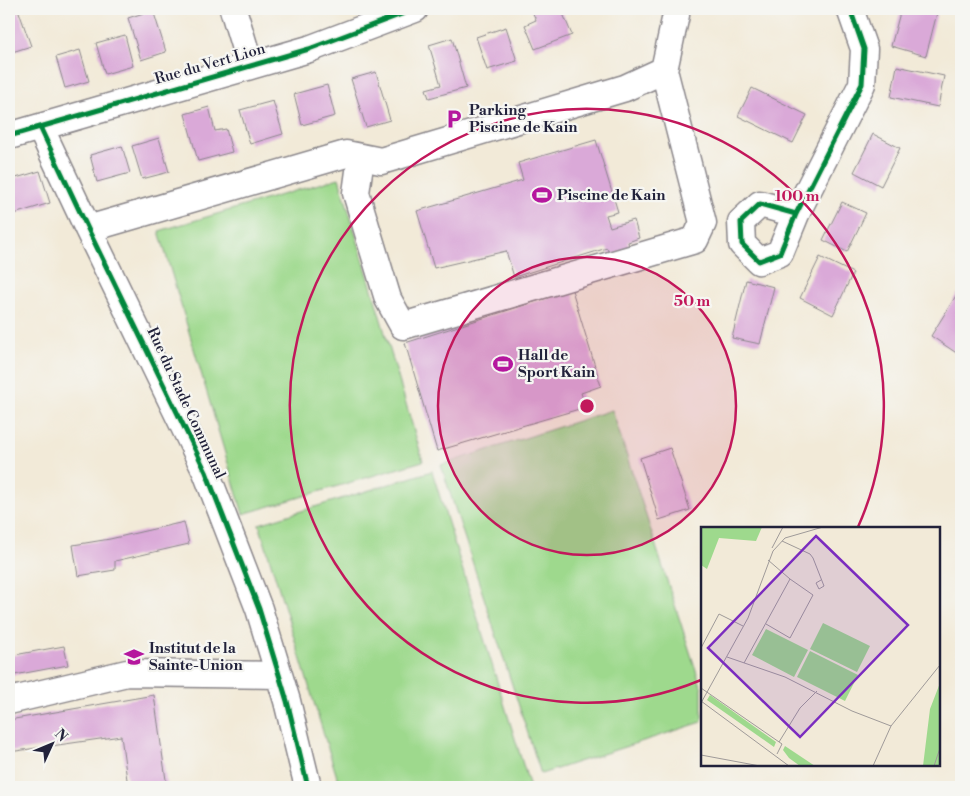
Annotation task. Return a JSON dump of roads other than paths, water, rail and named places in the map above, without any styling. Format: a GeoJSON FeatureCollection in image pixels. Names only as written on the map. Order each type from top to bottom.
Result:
{"type":"FeatureCollection","features":[{"type":"Feature","properties":{"kind":"street"},"geometry":{"type":"LineString","coordinates":[[233,9],[250,65]]}},
{"type":"Feature","properties":{"kind":"street","name":"Rue du Vert Lion"},"geometry":{"type":"LineString","coordinates":[[9,136],[309,49],[415,9]]}},
{"type":"Feature","properties":{"kind":"street"},"geometry":{"type":"LineString","coordinates":[[353,156],[356,194],[388,299],[403,326],[695,240],[703,223],[664,70],[676,9]]}},
{"type":"Feature","properties":{"kind":"street"},"geometry":{"type":"LineString","coordinates":[[796,214],[862,84],[864,49],[850,9]]}},
{"type":"Feature","properties":{"kind":"street"},"geometry":{"type":"LineString","coordinates":[[88,229],[353,156],[381,161],[625,88],[664,70]]}},
{"type":"Feature","properties":{"kind":"street","name":"Rue du Stade Communal"},"geometry":{"type":"LineString","coordinates":[[40,127],[206,472],[259,609],[279,675],[308,787]]}},
{"type":"Feature","properties":{"kind":"street"},"geometry":{"type":"LineString","coordinates":[[9,701],[127,673],[279,675]]}},
{"type":"Feature","properties":{"kind":"place","name":"Parking Piscine de Kain"},"geometry":{"type":"Point","coordinates":[454,119]}},
{"type":"Feature","properties":{"kind":"place","name":"Piscine de Kain"},"geometry":{"type":"Point","coordinates":[542,195]}},
{"type":"Feature","properties":{"kind":"place","name":"Hall de Sport Kain"},"geometry":{"type":"Point","coordinates":[503,364]}},
{"type":"Feature","properties":{"kind":"place","name":"Institut de la Sainte-Union"},"geometry":{"type":"Point","coordinates":[134,657]}}]}
